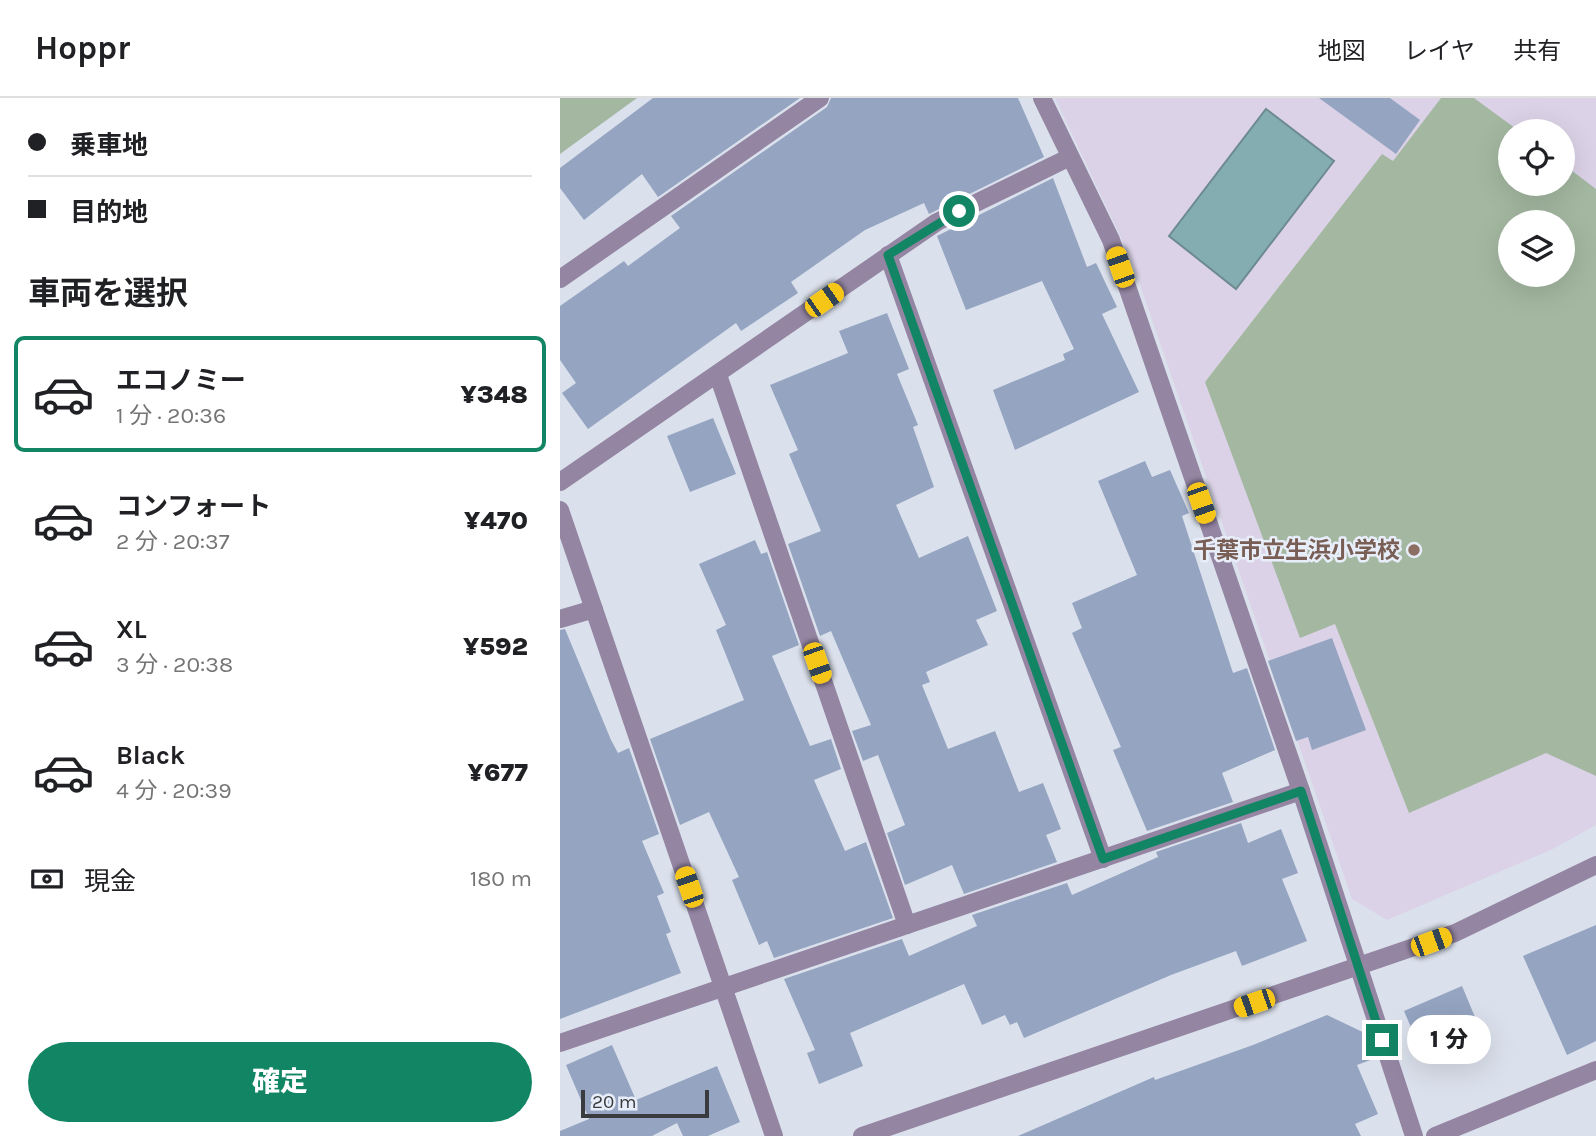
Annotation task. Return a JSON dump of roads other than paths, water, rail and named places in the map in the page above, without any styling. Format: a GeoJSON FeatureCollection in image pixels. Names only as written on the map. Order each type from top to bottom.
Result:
{"type":"FeatureCollection","features":[{"type":"Feature","properties":{"kind":"street"},"geometry":{"type":"LineString","coordinates":[[560,279],[820,98]]}},
{"type":"Feature","properties":{"kind":"street"},"geometry":{"type":"LineString","coordinates":[[1042,98],[1068,158],[1111,240],[1301,791],[1414,1136]]}},
{"type":"Feature","properties":{"kind":"street"},"geometry":{"type":"LineString","coordinates":[[560,482],[937,222],[1068,158]]}},
{"type":"Feature","properties":{"kind":"street"},"geometry":{"type":"LineString","coordinates":[[888,255],[1103,859]]}},
{"type":"Feature","properties":{"kind":"street"},"geometry":{"type":"LineString","coordinates":[[718,375],[908,925]]}},
{"type":"Feature","properties":{"kind":"street"},"geometry":{"type":"LineString","coordinates":[[560,510],[774,1136]]}},
{"type":"Feature","properties":{"kind":"street"},"geometry":{"type":"LineString","coordinates":[[560,619],[594,609]]}},
{"type":"Feature","properties":{"kind":"street"},"geometry":{"type":"LineString","coordinates":[[560,1043],[1301,791]]}},
{"type":"Feature","properties":{"kind":"street"},"geometry":{"type":"LineString","coordinates":[[862,1136],[1455,933],[1596,865]]}},
{"type":"Feature","properties":{"kind":"street"},"geometry":{"type":"LineString","coordinates":[[1435,1136],[1596,1070]]}},
{"type":"Feature","properties":{"kind":"place","name":"千葉市立生浜小学校"},"geometry":{"type":"Point","coordinates":[1414,550]}}]}
